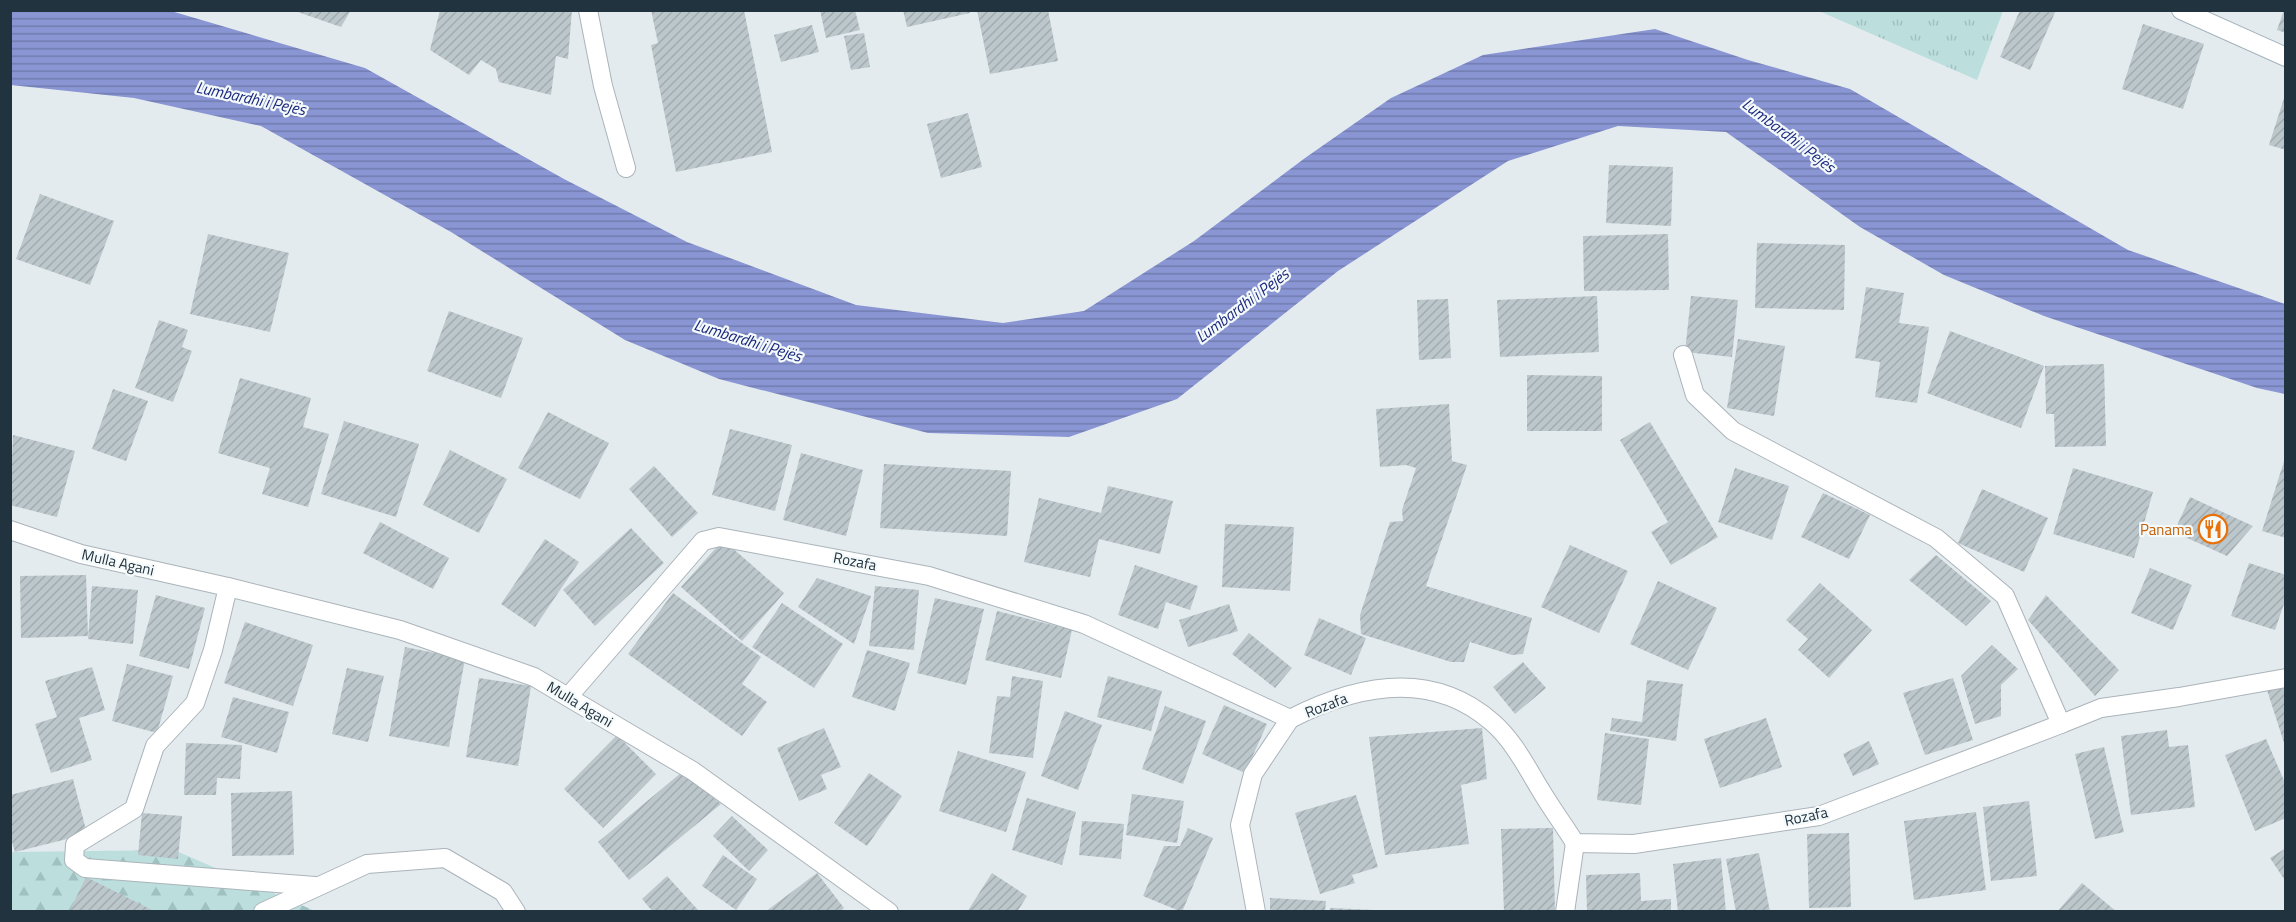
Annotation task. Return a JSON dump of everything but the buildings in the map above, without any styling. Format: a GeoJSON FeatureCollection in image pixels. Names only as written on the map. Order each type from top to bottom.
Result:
{"type":"FeatureCollection","features":[{"type":"Feature","properties":{"kind":"street"},"geometry":{"type":"LineString","coordinates":[[588,10],[603,86],[626,168]]}},
{"type":"Feature","properties":{"kind":"street"},"geometry":{"type":"LineString","coordinates":[[2181,10],[2286,57]]}},
{"type":"Feature","properties":{"kind":"street"},"geometry":{"type":"LineString","coordinates":[[1683,355],[1695,396],[1732,431],[1935,538],[2005,596],[2061,724]]}},
{"type":"Feature","properties":{"kind":"street","name":"Mulla Agani"},"geometry":{"type":"LineString","coordinates":[[11,530],[81,555],[228,587],[400,630],[534,677],[693,771],[889,912]]}},
{"type":"Feature","properties":{"kind":"street","name":"Rozafa"},"geometry":{"type":"LineString","coordinates":[[568,697],[703,541],[719,537],[929,576],[1084,624],[1290,720],[1319,705],[1358,693],[1393,687],[1420,687],[1442,693],[1492,722],[1519,752],[1575,843],[1634,844],[1820,816],[2101,708],[2286,678]]}},
{"type":"Feature","properties":{"kind":"street"},"geometry":{"type":"LineString","coordinates":[[228,587],[213,650],[195,703],[155,746],[134,809],[75,845],[74,860],[85,868],[315,886]]}},
{"type":"Feature","properties":{"kind":"street"},"geometry":{"type":"LineString","coordinates":[[1256,912],[1240,825],[1253,774],[1290,720]]}},
{"type":"Feature","properties":{"kind":"street"},"geometry":{"type":"LineString","coordinates":[[1565,912],[1575,843]]}},
{"type":"Feature","properties":{"kind":"street"},"geometry":{"type":"LineString","coordinates":[[263,912],[315,886],[367,864],[446,858],[503,892],[516,912]]}},
{"type":"Feature","properties":{"kind":"green space"},"geometry":{"type":"Polygon","coordinates":[[[2003,10],[1977,80],[1819,11],[2003,10]]]}},
{"type":"Feature","properties":{"kind":"green space"},"geometry":{"type":"Polygon","coordinates":[[[174,850],[315,911],[11,911],[10,852],[174,850]]]}},
{"type":"Feature","properties":{"kind":"water","name":"Lumbardhi i Pejës"},"geometry":{"type":"Polygon","coordinates":[[[11,10],[171,11],[365,68],[564,179],[687,242],[856,305],[1003,323],[1084,311],[1194,241],[1305,158],[1391,98],[1483,55],[1655,29],[1748,60],[1850,89],[2128,250],[2285,304],[2285,394],[2257,388],[2044,316],[1944,275],[1860,227],[1726,132],[1618,126],[1508,161],[1338,271],[1177,399],[1069,437],[928,433],[719,379],[625,340],[451,232],[261,126],[134,98],[11,85],[11,10]]]}},
{"type":"Feature","properties":{"kind":"place","name":"Panama"},"geometry":{"type":"Point","coordinates":[2213,529]}}]}
